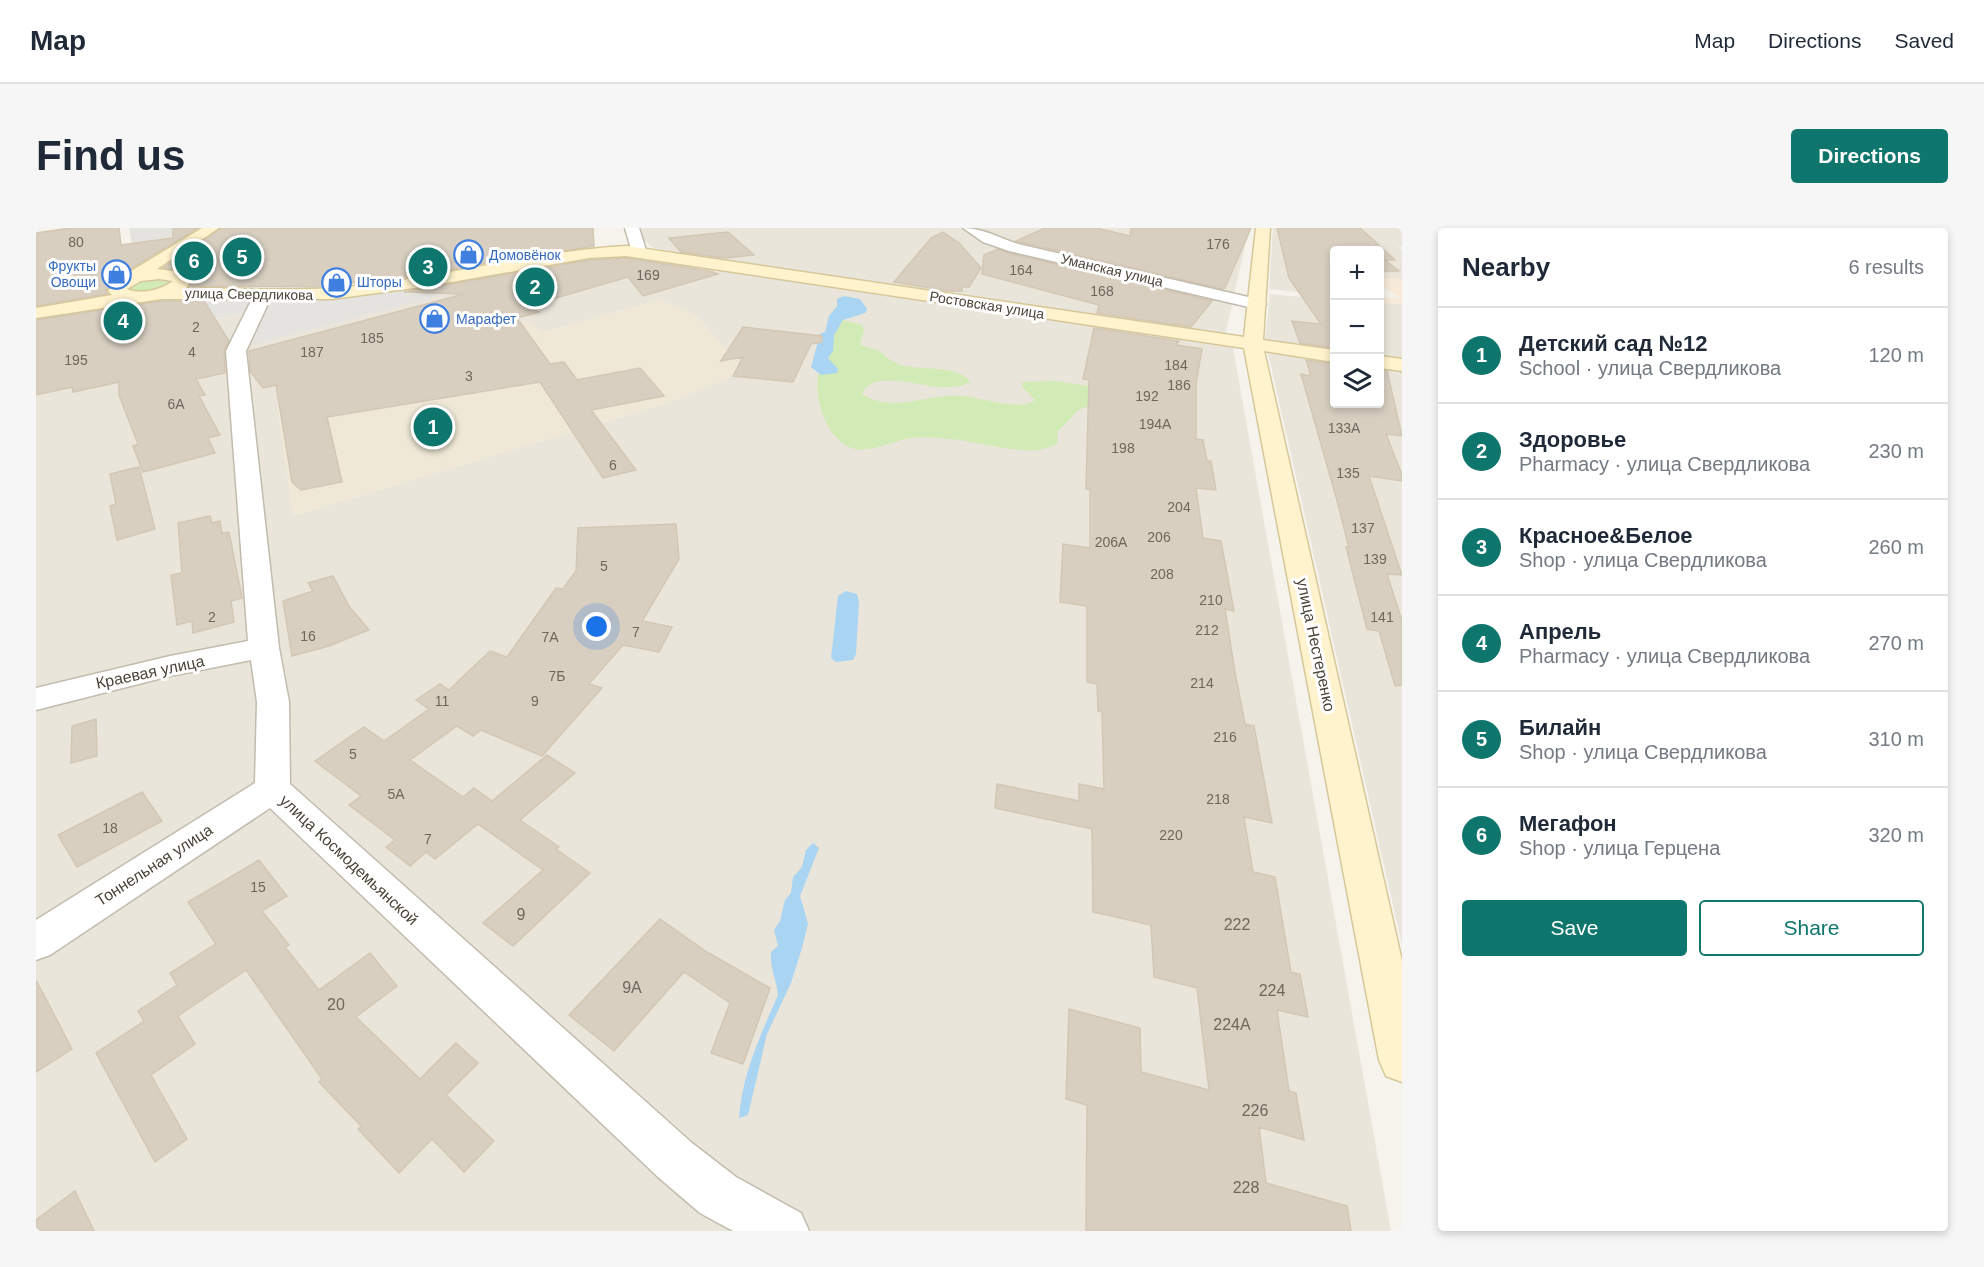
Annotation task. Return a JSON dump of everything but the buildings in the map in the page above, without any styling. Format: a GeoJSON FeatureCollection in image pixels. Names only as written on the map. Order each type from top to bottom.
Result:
{"type":"FeatureCollection","features":[{"type":"Feature","properties":{"kind":"street"},"geometry":{"type":"LineString","coordinates":[[191,242],[175,262],[175,270],[182,283],[177,288],[148,295],[118,292],[117,289],[127,281],[212,228]]}},
{"type":"Feature","properties":{"kind":"street"},"geometry":{"type":"LineString","coordinates":[[632,228],[639,253]]}},
{"type":"Feature","properties":{"kind":"street","name":"Уманская улица"},"geometry":{"type":"LineString","coordinates":[[970,228],[988,239],[1014,248],[1257,304]]}},
{"type":"Feature","properties":{"kind":"street","name":"улица Нестеренко"},"geometry":{"type":"LineString","coordinates":[[1263,228],[1253,345],[1402,1060]]}},
{"type":"Feature","properties":{"kind":"street","name":"улица Свердликова"},"geometry":{"type":"LineString","coordinates":[[36,312],[148,295],[312,295],[347,292],[582,254],[617,251],[639,253]]}},
{"type":"Feature","properties":{"kind":"street","name":"Ростовская улица"},"geometry":{"type":"LineString","coordinates":[[639,253],[1330,355]]}},
{"type":"Feature","properties":{"kind":"street"},"geometry":{"type":"LineString","coordinates":[[36,312],[127,281],[159,274],[256,294]]}},
{"type":"Feature","properties":{"kind":"street","name":"улица Космодемьянской"},"geometry":{"type":"LineString","coordinates":[[256,294],[236,351],[264,648],[273,702],[272,789],[675,1160],[718,1195],[783,1231]]}},
{"type":"Feature","properties":{"kind":"street"},"geometry":{"type":"LineString","coordinates":[[1384,363],[1402,365]]}},
{"type":"Feature","properties":{"kind":"street","name":"Краевая улица"},"geometry":{"type":"LineString","coordinates":[[36,699],[170,666],[264,648]]}},
{"type":"Feature","properties":{"kind":"street","name":"Тоннельная улица"},"geometry":{"type":"LineString","coordinates":[[36,942],[272,789]]}},
{"type":"Feature","properties":{"kind":"shaded area"},"geometry":{"type":"Polygon","coordinates":[[[129,228],[188,228],[174,238],[154,240],[156,252],[140,264],[36,286],[36,259],[132,245],[129,228]]]}},
{"type":"Feature","properties":{"kind":"shaded area"},"geometry":{"type":"Polygon","coordinates":[[[641,228],[1249,228],[1225,336],[723,262],[651,247],[644,240],[641,228]]]}},
{"type":"Feature","properties":{"kind":"shaded area"},"geometry":{"type":"Polygon","coordinates":[[[1273,228],[1402,228],[1402,247],[1398,247],[1402,250],[1402,279],[1384,278],[1384,246],[1330,246],[1330,256],[1303,293],[1269,289],[1273,228]]]}},
{"type":"Feature","properties":{"kind":"shaded area"},"geometry":{"type":"Polygon","coordinates":[[[591,255],[645,256],[1233,348],[1391,1231],[36,1231],[36,355],[261,310],[531,271],[522,266],[591,255]],[[660,300],[454,357],[293,516],[667,403],[733,376],[739,365],[697,316],[660,300]]]}},
{"type":"Feature","properties":{"kind":"shaded area"},"geometry":{"type":"Polygon","coordinates":[[[522,266],[533,271],[244,347],[267,298],[522,266]]]}},
{"type":"Feature","properties":{"kind":"shaded area"},"geometry":{"type":"Polygon","coordinates":[[[1384,278],[1402,279],[1402,304],[1384,303],[1384,297],[1400,298],[1384,287],[1384,278]]]}},
{"type":"Feature","properties":{"kind":"shaded area"},"geometry":{"type":"Polygon","coordinates":[[[1270,294],[1330,300],[1330,351],[1265,342],[1270,294]]]}},
{"type":"Feature","properties":{"kind":"shaded area"},"geometry":{"type":"Polygon","coordinates":[[[162,297],[257,297],[250,312],[179,326],[36,325],[36,317],[162,297]]]}},
{"type":"Feature","properties":{"kind":"shaded area"},"geometry":{"type":"Polygon","coordinates":[[[660,300],[697,316],[739,365],[733,376],[667,403],[293,516],[277,406],[453,357],[488,324],[525,321],[544,332],[660,300]]]}},
{"type":"Feature","properties":{"kind":"shaded area"},"geometry":{"type":"Polygon","coordinates":[[[1384,303],[1402,304],[1402,361],[1384,359],[1384,303]]]}},
{"type":"Feature","properties":{"kind":"shaded area"},"geometry":{"type":"Polygon","coordinates":[[[1268,353],[1330,361],[1330,408],[1384,408],[1384,368],[1402,370],[1402,945],[1268,353]]]}},
{"type":"Feature","properties":{"kind":"green space"},"geometry":{"type":"Polygon","coordinates":[[[155,277],[175,280],[158,289],[145,292],[126,289],[129,284],[155,277]]]}},
{"type":"Feature","properties":{"kind":"green space"},"geometry":{"type":"Polygon","coordinates":[[[843,320],[862,325],[864,330],[860,344],[877,350],[897,364],[948,370],[964,376],[971,382],[946,387],[896,381],[875,382],[867,386],[862,394],[874,400],[898,403],[962,396],[1020,405],[1035,400],[1021,385],[1023,382],[1055,381],[1096,387],[1099,404],[1079,410],[1057,432],[1058,443],[1047,448],[1020,450],[961,440],[926,438],[904,439],[864,450],[849,447],[833,434],[823,415],[817,383],[818,374],[838,370],[828,358],[834,335],[843,320]]]}},
{"type":"Feature","properties":{"kind":"water"},"geometry":{"type":"Polygon","coordinates":[[[844,296],[860,299],[867,309],[865,313],[843,320],[834,335],[833,351],[828,358],[838,369],[837,373],[821,375],[811,367],[820,334],[825,332],[829,316],[837,306],[837,299],[844,296]]]}},
{"type":"Feature","properties":{"kind":"water"},"geometry":{"type":"Polygon","coordinates":[[[846,591],[857,594],[859,602],[856,654],[853,660],[836,662],[831,658],[838,596],[846,591]]]}},
{"type":"Feature","properties":{"kind":"water"},"geometry":{"type":"Polygon","coordinates":[[[813,843],[819,848],[800,896],[808,924],[802,948],[791,983],[767,1034],[748,1115],[739,1118],[748,1070],[778,995],[771,959],[771,952],[778,946],[774,930],[780,921],[785,900],[791,893],[793,877],[802,867],[806,850],[813,843]]]}},
{"type":"Feature","properties":{"kind":"place","name":"Домовёнок"},"geometry":{"type":"Point","coordinates":[468,255]}},
{"type":"Feature","properties":{"kind":"place","name":"Билайн"},"geometry":{"type":"Point","coordinates":[242,257]}},
{"type":"Feature","properties":{"kind":"place","name":"Мегафон"},"geometry":{"type":"Point","coordinates":[194,261]}},
{"type":"Feature","properties":{"kind":"place","name":"Красное&Белое"},"geometry":{"type":"Point","coordinates":[428,267]}},
{"type":"Feature","properties":{"kind":"place","name":"Фрукты Овощи"},"geometry":{"type":"Point","coordinates":[117,274]}},
{"type":"Feature","properties":{"kind":"place","name":"Шторы"},"geometry":{"type":"Point","coordinates":[336,282]}},
{"type":"Feature","properties":{"kind":"place","name":"Здоровье"},"geometry":{"type":"Point","coordinates":[535,287]}},
{"type":"Feature","properties":{"kind":"place","name":"Марафет"},"geometry":{"type":"Point","coordinates":[435,319]}},
{"type":"Feature","properties":{"kind":"place","name":"Апрель"},"geometry":{"type":"Point","coordinates":[123,321]}},
{"type":"Feature","properties":{"kind":"place","name":"Детский сад №12"},"geometry":{"type":"Point","coordinates":[433,427]}}]}
